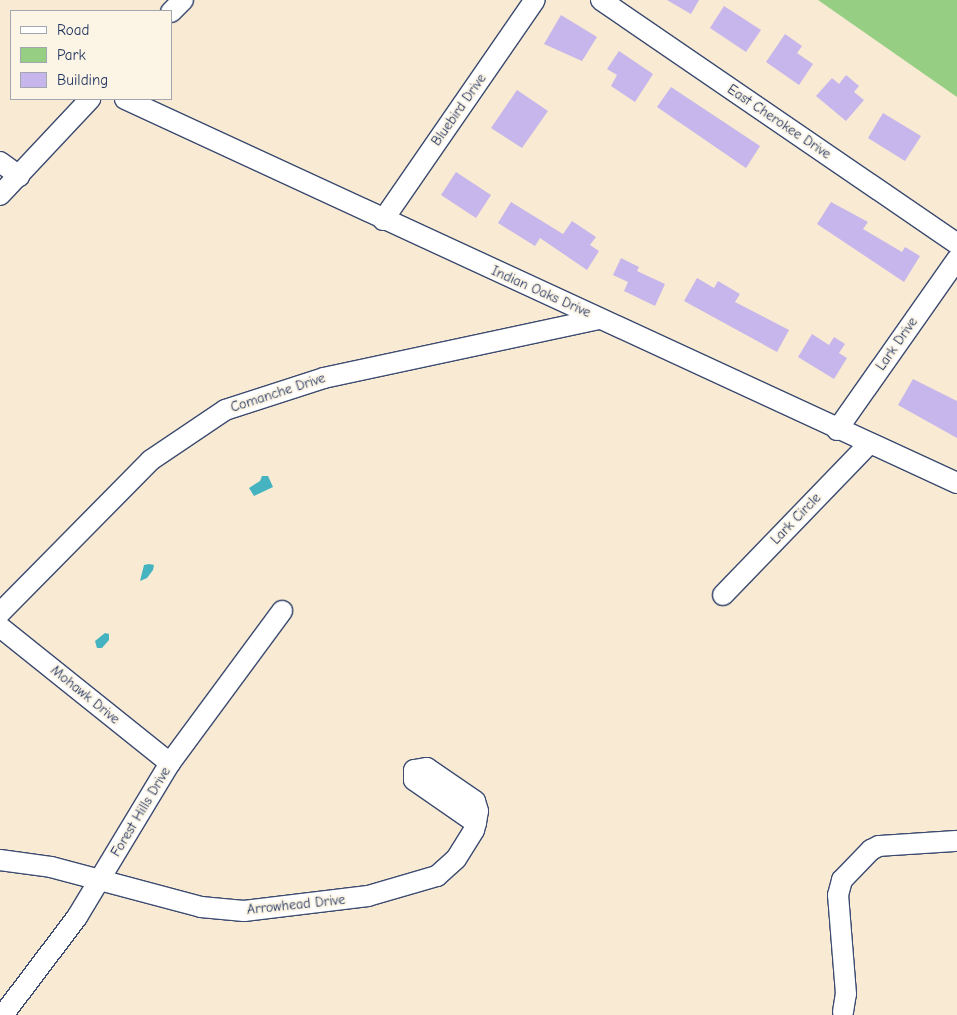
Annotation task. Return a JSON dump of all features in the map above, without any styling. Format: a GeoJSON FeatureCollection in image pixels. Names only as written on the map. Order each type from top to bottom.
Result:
{"type":"FeatureCollection","features":[{"type":"Feature","properties":{"kind":"street"},"geometry":{"type":"LineString","coordinates":[[172,11],[183,0]]}},
{"type":"Feature","properties":{"kind":"street","name":"Bluebird Drive"},"geometry":{"type":"LineString","coordinates":[[383,220],[535,0]]}},
{"type":"Feature","properties":{"kind":"street","name":"East Cherokee Drive"},"geometry":{"type":"LineString","coordinates":[[601,0],[957,244]]}},
{"type":"Feature","properties":{"kind":"street"},"geometry":{"type":"LineString","coordinates":[[0,195],[89,100]]}},
{"type":"Feature","properties":{"kind":"street","name":"Indian Oaks Drive"},"geometry":{"type":"LineString","coordinates":[[127,100],[837,430],[957,483]]}},
{"type":"Feature","properties":{"kind":"street"},"geometry":{"type":"LineString","coordinates":[[0,162],[19,176]]}},
{"type":"Feature","properties":{"kind":"street","name":"Lark Drive"},"geometry":{"type":"LineString","coordinates":[[837,430],[957,258]]}},
{"type":"Feature","properties":{"kind":"street","name":"Comanche Drive"},"geometry":{"type":"LineString","coordinates":[[0,613],[151,460],[225,410],[324,378],[600,319]]}},
{"type":"Feature","properties":{"kind":"street","name":"Lark Circle"},"geometry":{"type":"LineString","coordinates":[[723,595],[869,444]]}},
{"type":"Feature","properties":{"kind":"street","name":"Forest Hills Drive"},"geometry":{"type":"LineString","coordinates":[[3,1015],[77,917],[170,763],[282,611]]}},
{"type":"Feature","properties":{"kind":"street","name":"Mohawk Drive"},"geometry":{"type":"LineString","coordinates":[[0,627],[170,763]]}},
{"type":"Feature","properties":{"kind":"street","name":"Arrowhead Drive"},"geometry":{"type":"LineString","coordinates":[[0,860],[51,867],[201,907],[244,912],[313,905],[402,889],[437,876],[456,859],[476,823]]}},
{"type":"Feature","properties":{"kind":"street"},"geometry":{"type":"LineString","coordinates":[[843,1012],[846,994],[838,895],[842,880],[871,850],[879,846],[957,841]]}},
{"type":"Feature","properties":{"kind":"green space"},"geometry":{"type":"Polygon","coordinates":[[[818,0],[957,0],[957,97],[818,0]]]}},
{"type":"Feature","properties":{"kind":"water"},"geometry":{"type":"Polygon","coordinates":[[[262,476],[268,476],[273,487],[254,496],[249,488],[260,481],[262,476]]]}},
{"type":"Feature","properties":{"kind":"water"},"geometry":{"type":"Polygon","coordinates":[[[144,565],[154,565],[153,570],[147,578],[140,581],[144,565]]]}},
{"type":"Feature","properties":{"kind":"water"},"geometry":{"type":"Polygon","coordinates":[[[105,633],[109,634],[109,640],[102,648],[97,648],[95,641],[105,633]]]}},
{"type":"Feature","properties":{"kind":"building"},"geometry":{"type":"Polygon","coordinates":[[[667,0],[699,0],[691,14],[667,0]]]}},
{"type":"Feature","properties":{"kind":"building"},"geometry":{"type":"Polygon","coordinates":[[[724,6],[761,30],[746,52],[710,28],[724,6]]]}},
{"type":"Feature","properties":{"kind":"building"},"geometry":{"type":"Polygon","coordinates":[[[561,15],[597,37],[582,61],[544,44],[561,15]]]}},
{"type":"Feature","properties":{"kind":"building"},"geometry":{"type":"Polygon","coordinates":[[[785,34],[802,46],[797,53],[813,64],[799,85],[766,62],[785,34]]]}},
{"type":"Feature","properties":{"kind":"building"},"geometry":{"type":"Polygon","coordinates":[[[619,51],[653,74],[635,102],[611,86],[617,75],[607,69],[619,51]]]}},
{"type":"Feature","properties":{"kind":"building"},"geometry":{"type":"Polygon","coordinates":[[[846,75],[859,86],[854,92],[864,100],[846,121],[816,96],[832,78],[839,84],[846,75]]]}},
{"type":"Feature","properties":{"kind":"building"},"geometry":{"type":"Polygon","coordinates":[[[671,87],[760,146],[746,168],[657,107],[671,87]]]}},
{"type":"Feature","properties":{"kind":"building"},"geometry":{"type":"Polygon","coordinates":[[[517,90],[548,111],[522,148],[491,128],[517,90]]]}},
{"type":"Feature","properties":{"kind":"building"},"geometry":{"type":"Polygon","coordinates":[[[883,113],[921,136],[905,161],[868,138],[883,113]]]}},
{"type":"Feature","properties":{"kind":"building"},"geometry":{"type":"Polygon","coordinates":[[[456,172],[491,195],[476,218],[441,195],[456,172]]]}},
{"type":"Feature","properties":{"kind":"building"},"geometry":{"type":"Polygon","coordinates":[[[511,202],[563,234],[572,221],[596,237],[590,245],[599,251],[587,270],[540,238],[535,246],[498,223],[511,202]]]}},
{"type":"Feature","properties":{"kind":"building"},"geometry":{"type":"Polygon","coordinates":[[[831,202],[868,222],[863,229],[902,252],[905,247],[920,256],[904,282],[817,224],[831,202]]]}},
{"type":"Feature","properties":{"kind":"building"},"geometry":{"type":"Polygon","coordinates":[[[621,258],[639,267],[637,271],[665,284],[655,306],[624,291],[628,282],[613,275],[621,258]]]}},
{"type":"Feature","properties":{"kind":"building"},"geometry":{"type":"Polygon","coordinates":[[[697,278],[714,288],[718,281],[740,294],[735,302],[789,330],[777,352],[684,301],[697,278]]]}},
{"type":"Feature","properties":{"kind":"building"},"geometry":{"type":"Polygon","coordinates":[[[812,334],[829,345],[834,337],[845,344],[839,353],[847,358],[834,379],[798,357],[812,334]]]}},
{"type":"Feature","properties":{"kind":"building"},"geometry":{"type":"Polygon","coordinates":[[[913,379],[957,401],[957,438],[898,405],[913,379]]]}}]}
